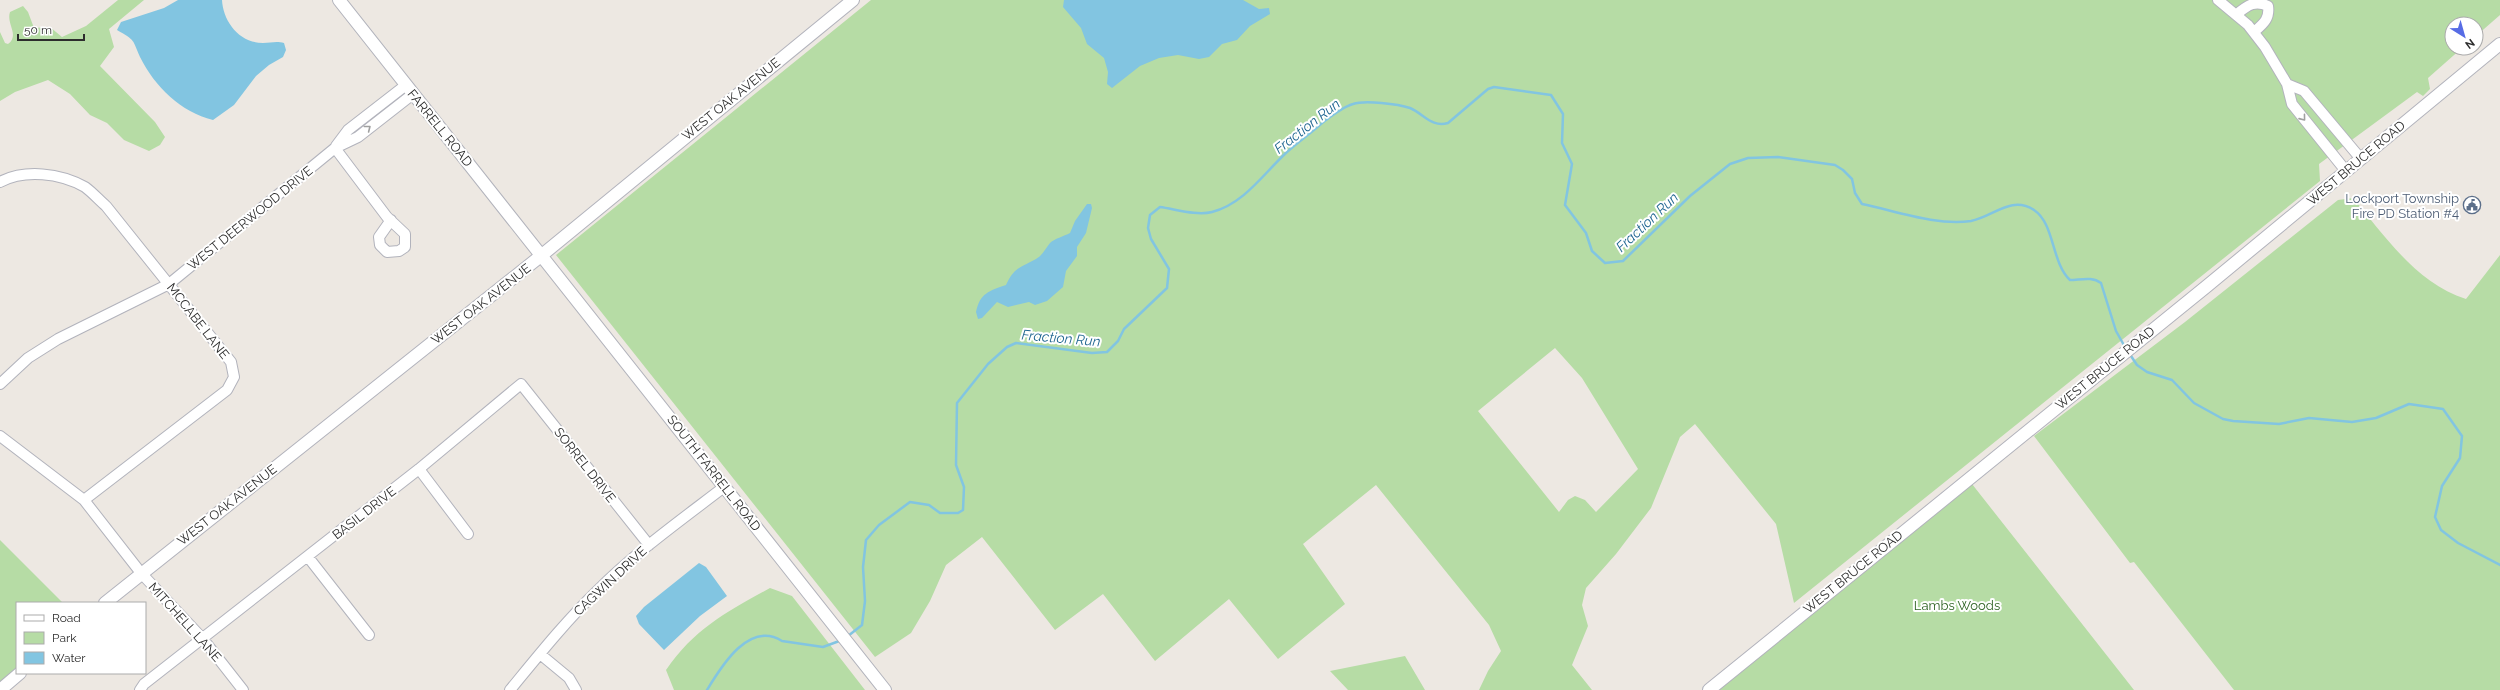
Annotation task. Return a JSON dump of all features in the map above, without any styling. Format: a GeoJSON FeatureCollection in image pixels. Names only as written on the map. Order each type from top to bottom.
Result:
{"type":"FeatureCollection","features":[{"type":"Feature","properties":{"kind":"street","name":"FARRELL ROAD"},"geometry":{"type":"LineString","coordinates":[[339,0],[542,255]]}},
{"type":"Feature","properties":{"kind":"street","name":"WEST OAK AVENUE"},"geometry":{"type":"LineString","coordinates":[[106,602],[542,255],[853,0]]}},
{"type":"Feature","properties":{"kind":"street"},"geometry":{"type":"LineString","coordinates":[[2218,0],[2236,14],[2254,32],[2266,47],[2287,84],[2292,104],[2346,171]]}},
{"type":"Feature","properties":{"kind":"street"},"geometry":{"type":"LineString","coordinates":[[2236,14],[2251,2],[2260,1],[2268,6],[2269,14],[2266,20],[2254,32]]}},
{"type":"Feature","properties":{"kind":"street","name":"WEST BRUCE ROAD"},"geometry":{"type":"LineString","coordinates":[[1709,690],[2128,350],[2500,44]]}},
{"type":"Feature","properties":{"kind":"street"},"geometry":{"type":"LineString","coordinates":[[2287,84],[2304,91],[2361,159]]}},
{"type":"Feature","properties":{"kind":"street","name":"WEST DEERWOOD DRIVE"},"geometry":{"type":"LineString","coordinates":[[0,384],[28,358],[58,339],[169,284],[335,148],[348,130],[410,90]]}},
{"type":"Feature","properties":{"kind":"street"},"geometry":{"type":"LineString","coordinates":[[335,148],[391,220]]}},
{"type":"Feature","properties":{"kind":"street","name":"MCCABE LANE"},"geometry":{"type":"LineString","coordinates":[[0,182],[6,179],[40,174],[66,179],[86,188],[106,206],[231,362],[234,376],[227,390],[84,500]]}},
{"type":"Feature","properties":{"kind":"street","name":"SOUTH FARRELL ROAD"},"geometry":{"type":"LineString","coordinates":[[542,255],[885,690]]}},
{"type":"Feature","properties":{"kind":"street","name":"BASIL DRIVE"},"geometry":{"type":"LineString","coordinates":[[140,690],[144,684],[419,469],[521,384]]}},
{"type":"Feature","properties":{"kind":"street","name":"SORREL DRIVE"},"geometry":{"type":"LineString","coordinates":[[521,384],[649,545]]}},
{"type":"Feature","properties":{"kind":"street","name":"MITCHELL LANE"},"geometry":{"type":"LineString","coordinates":[[0,436],[84,500],[141,573],[203,639],[243,690]]}},
{"type":"Feature","properties":{"kind":"street"},"geometry":{"type":"LineString","coordinates":[[419,469],[468,534]]}},
{"type":"Feature","properties":{"kind":"street","name":"CAGWIN DRIVE"},"geometry":{"type":"LineString","coordinates":[[510,690],[540,654],[598,590],[649,545],[724,486]]}},
{"type":"Feature","properties":{"kind":"street"},"geometry":{"type":"LineString","coordinates":[[308,557],[369,635]]}},
{"type":"Feature","properties":{"kind":"street"},"geometry":{"type":"LineString","coordinates":[[540,654],[569,678],[576,690]]}},
{"type":"Feature","properties":{"kind":"street"},"geometry":{"type":"LineString","coordinates":[[0,690],[19,674]]}},
{"type":"Feature","properties":{"kind":"green space"},"geometry":{"type":"Polygon","coordinates":[[[118,0],[144,0],[109,29],[114,47],[100,66],[155,122],[165,137],[160,145],[149,151],[124,140],[107,123],[90,115],[70,94],[48,80],[15,92],[0,101],[0,32],[5,43],[8,44],[13,37],[9,16],[10,12],[23,6],[28,12],[34,28],[50,27],[62,37],[86,26],[118,0]]]}},
{"type":"Feature","properties":{"kind":"green space"},"geometry":{"type":"Polygon","coordinates":[[[871,0],[2500,0],[2500,15],[2484,29],[2484,16],[2444,16],[2444,56],[2453,56],[2428,78],[2430,89],[2423,96],[2417,92],[2319,164],[2320,181],[1794,603],[1776,524],[1695,424],[1680,437],[1651,508],[1616,554],[1586,588],[1582,605],[1588,626],[1572,665],[1592,690],[1479,690],[1488,671],[1501,651],[1489,625],[1376,485],[1303,544],[1345,604],[1278,659],[1229,599],[1155,661],[1103,594],[1055,630],[982,537],[946,565],[930,601],[911,633],[875,657],[556,255],[871,0]],[[1555,348],[1478,411],[1559,512],[1568,500],[1575,496],[1585,500],[1596,512],[1638,469],[1582,378],[1555,348]]]}},
{"type":"Feature","properties":{"kind":"green space"},"geometry":{"type":"Polygon","coordinates":[[[2353,198],[2403,257],[2417,270],[2448,292],[2466,299],[2500,255],[2500,690],[2234,690],[2134,562],[2130,563],[2034,436],[2185,322],[2338,200],[2353,198]]]}},
{"type":"Feature","properties":{"kind":"green space","name":"Lambs Woods"},"geometry":{"type":"Polygon","coordinates":[[[1972,484],[2134,690],[1718,690],[1972,484]]]}},
{"type":"Feature","properties":{"kind":"green space"},"geometry":{"type":"Polygon","coordinates":[[[0,540],[62,602],[16,602],[16,670],[0,683],[0,540]]]}},
{"type":"Feature","properties":{"kind":"green space"},"geometry":{"type":"Polygon","coordinates":[[[770,588],[792,596],[865,690],[674,690],[666,670],[688,643],[726,613],[770,588]]]}},
{"type":"Feature","properties":{"kind":"green space"},"geometry":{"type":"Polygon","coordinates":[[[1405,656],[1425,690],[1348,690],[1330,671],[1405,656]]]}},
{"type":"Feature","properties":{"kind":"water"},"geometry":{"type":"Polygon","coordinates":[[[178,0],[222,0],[225,16],[240,35],[254,42],[284,43],[286,50],[283,57],[269,65],[256,76],[234,105],[213,120],[190,111],[170,97],[146,68],[133,41],[117,30],[121,22],[164,8],[178,0]]]}},
{"type":"Feature","properties":{"kind":"water"},"geometry":{"type":"Polygon","coordinates":[[[1064,0],[1243,0],[1259,9],[1269,8],[1270,14],[1250,26],[1237,40],[1222,44],[1209,57],[1199,59],[1178,55],[1159,58],[1140,66],[1112,88],[1107,84],[1108,72],[1104,58],[1087,44],[1081,28],[1063,7],[1064,0]]]}},
{"type":"Feature","properties":{"kind":"water"},"geometry":{"type":"Polygon","coordinates":[[[1087,204],[1091,204],[1092,208],[1086,233],[1077,247],[1077,256],[1066,271],[1063,287],[1047,301],[1035,305],[1029,302],[1008,307],[997,302],[982,318],[978,319],[976,312],[983,297],[990,291],[1006,285],[1015,271],[1042,254],[1050,243],[1070,233],[1075,221],[1087,204]]]}},
{"type":"Feature","properties":{"kind":"water"},"geometry":{"type":"Polygon","coordinates":[[[699,563],[706,567],[727,596],[700,616],[664,650],[639,624],[636,616],[644,607],[699,563]]]}},
{"type":"Feature","properties":{"kind":"waterway","name":"Fraction Run"},"geometry":{"type":"LineString","coordinates":[[848,636],[862,625],[865,601],[863,567],[866,540],[879,525],[910,502],[929,505],[940,513],[958,513],[963,510],[964,487],[956,465],[957,403],[988,364],[1007,347],[1016,343],[1092,353],[1107,352],[1118,341],[1124,329],[1167,288],[1169,269],[1151,239],[1148,228],[1150,215],[1160,207],[1186,212],[1206,213],[1223,208],[1234,202],[1253,187],[1287,152],[1322,123],[1341,109],[1353,104],[1373,102],[1410,108],[1428,120],[1437,124],[1442,124],[1448,123],[1488,89],[1494,87],[1551,95],[1563,114],[1562,143],[1572,164],[1565,205],[1586,233],[1592,251],[1605,263],[1623,261],[1690,196],[1730,164],[1748,158],[1778,157],[1835,165],[1843,170],[1852,179],[1855,193],[1862,204],[1930,220],[1958,222],[1971,221],[1979,219],[2002,208],[2018,205],[2026,206],[2041,216],[2046,224],[2059,263],[2070,280],[2090,279],[2101,283],[2116,331],[2125,347]]}},
{"type":"Feature","properties":{"kind":"waterway","name":"Fraction Run"},"geometry":{"type":"LineString","coordinates":[[2129,353],[2137,365],[2147,372],[2172,380],[2194,403],[2223,419],[2233,421],[2279,424],[2309,418],[2352,422],[2376,418],[2409,404],[2443,409],[2462,436],[2460,458],[2442,486],[2435,517],[2441,530],[2458,543],[2500,565]]}},
{"type":"Feature","properties":{"kind":"waterway","name":"Fraction Run"},"geometry":{"type":"LineString","coordinates":[[707,690],[728,659],[747,641],[758,637],[770,636],[782,641],[823,647],[842,640]]}},
{"type":"Feature","properties":{"kind":"place","name":"Lockport Township Fire PD Station #4"},"geometry":{"type":"Point","coordinates":[2472,205]}}]}
